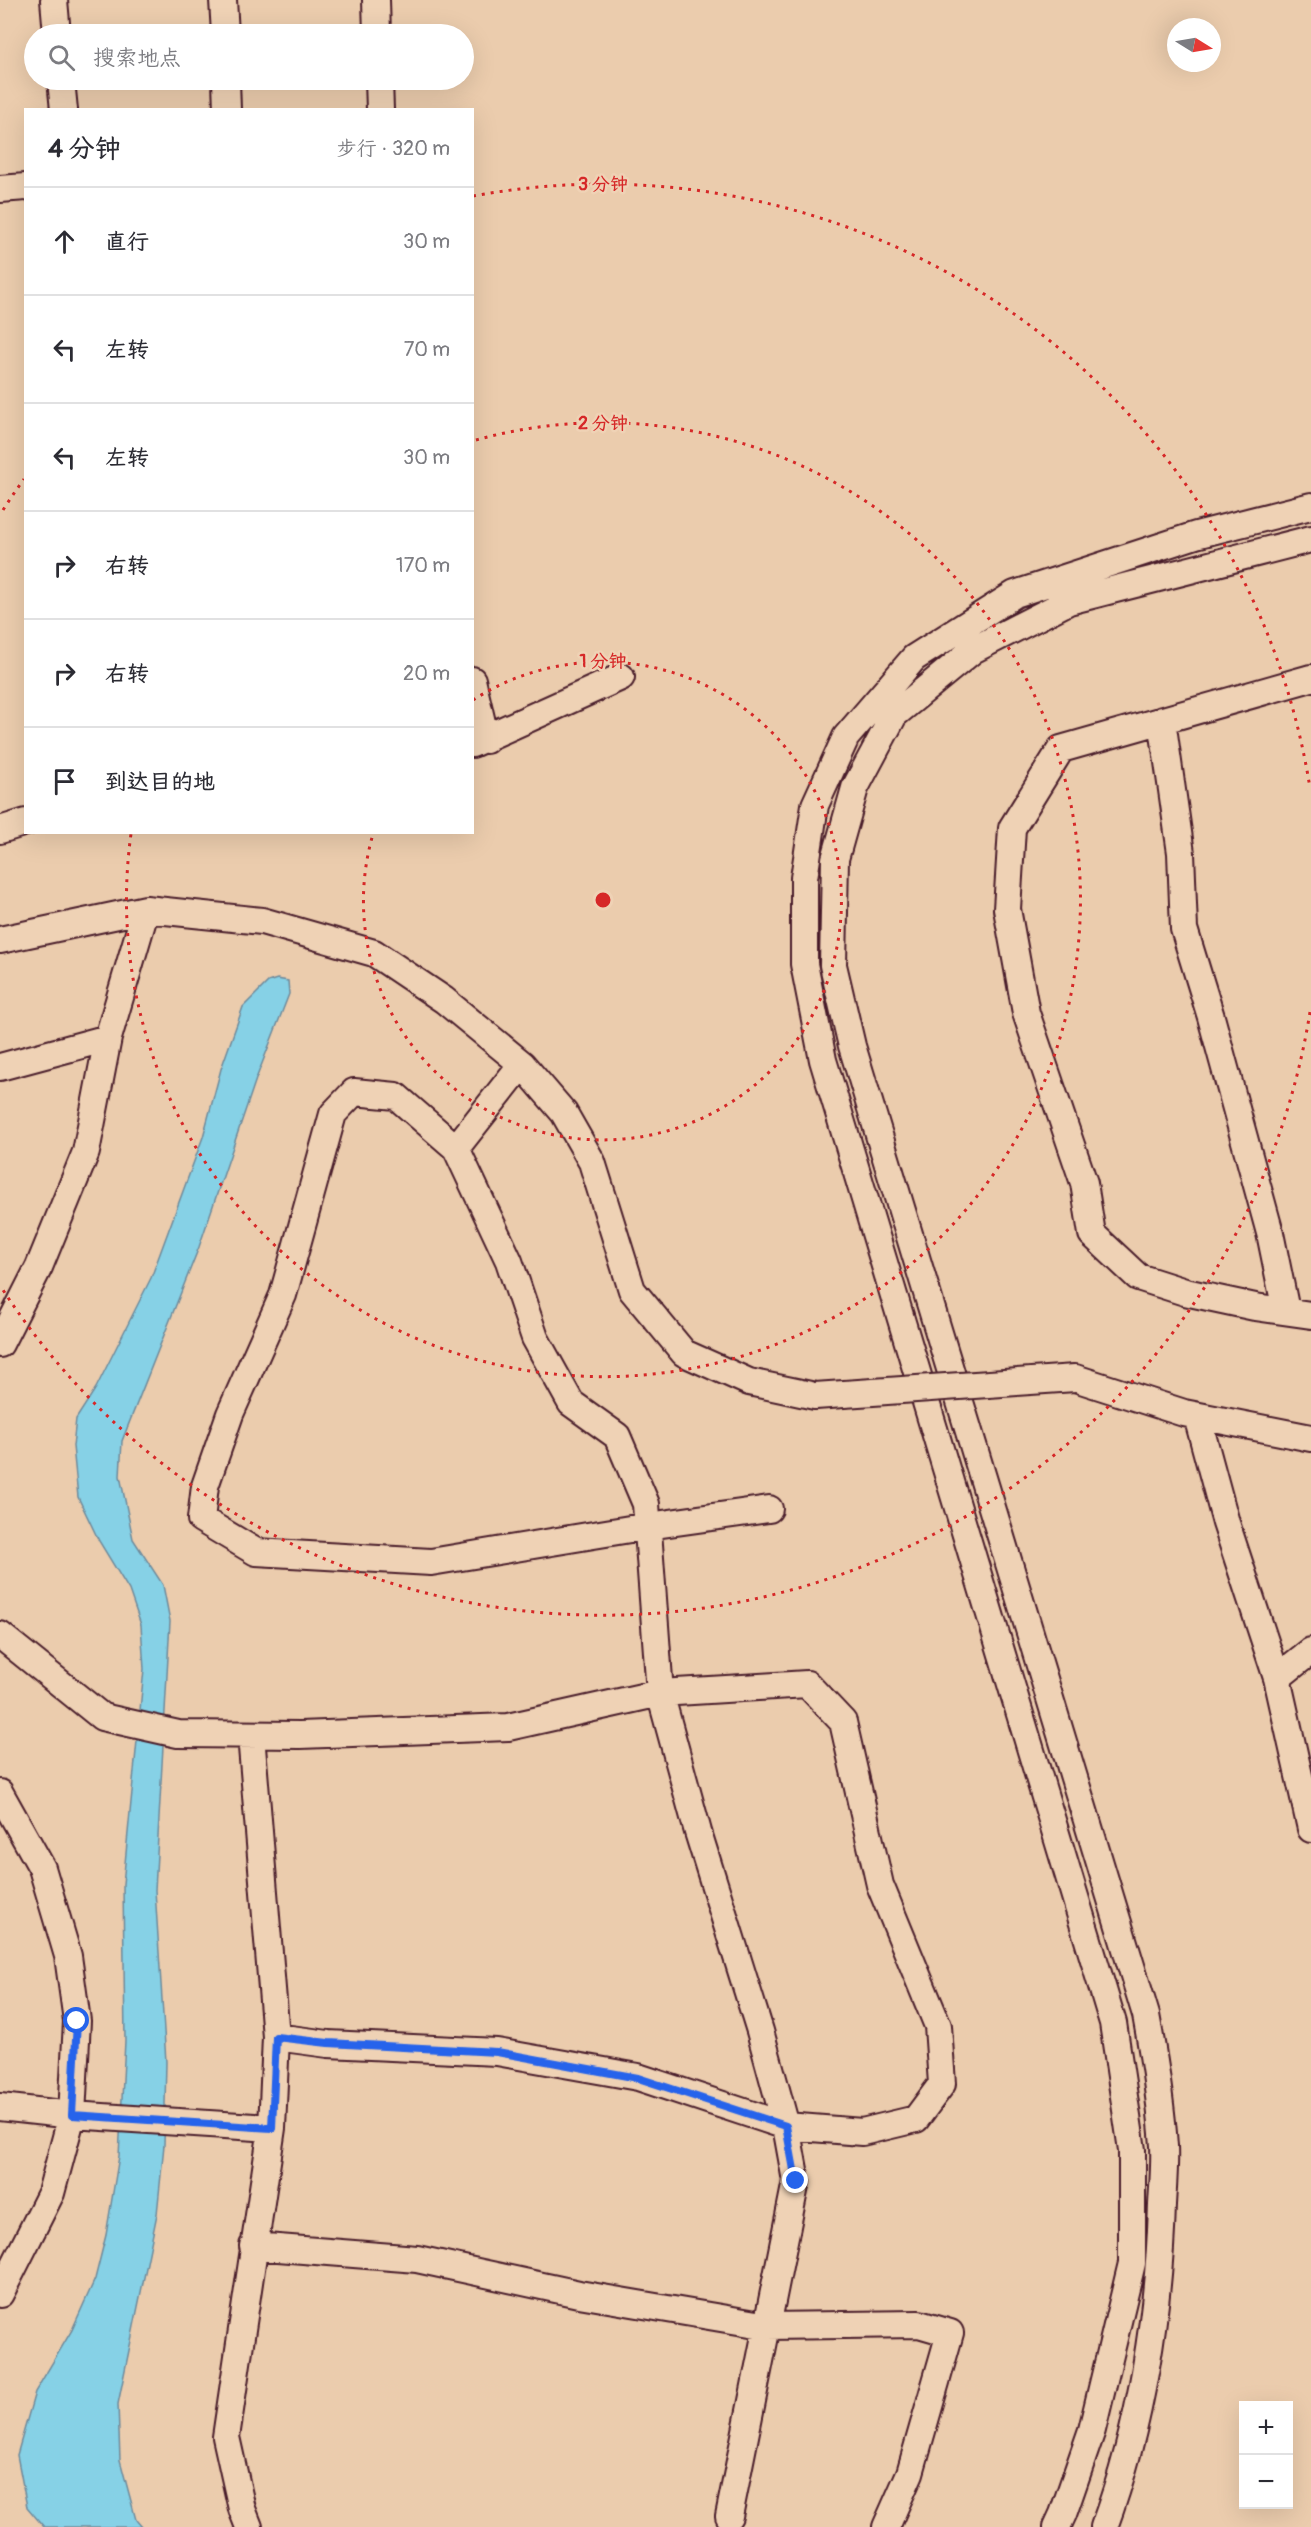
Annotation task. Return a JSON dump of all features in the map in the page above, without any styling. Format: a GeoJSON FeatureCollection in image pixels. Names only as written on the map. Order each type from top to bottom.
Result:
{"type":"FeatureCollection","features":[{"type":"Feature","properties":{"kind":"street"},"geometry":{"type":"LineString","coordinates":[[54,0],[56,24]]}},
{"type":"Feature","properties":{"kind":"street"},"geometry":{"type":"LineString","coordinates":[[223,0],[224,24]]}},
{"type":"Feature","properties":{"kind":"street"},"geometry":{"type":"LineString","coordinates":[[376,0],[377,24]]}},
{"type":"Feature","properties":{"kind":"street"},"geometry":{"type":"LineString","coordinates":[[62,90],[64,108]]}},
{"type":"Feature","properties":{"kind":"street"},"geometry":{"type":"LineString","coordinates":[[226,90],[227,108]]}},
{"type":"Feature","properties":{"kind":"street"},"geometry":{"type":"LineString","coordinates":[[379,90],[380,108]]}},
{"type":"Feature","properties":{"kind":"street"},"geometry":{"type":"LineString","coordinates":[[0,189],[24,187]]}},
{"type":"Feature","properties":{"kind":"street"},"geometry":{"type":"LineString","coordinates":[[1057,2527],[1092,2430],[1132,2263],[1132,2150],[1122,2071],[1113,2023],[823,1060],[804,964],[804,878],[815,805],[846,736],[914,658],[1015,594],[1196,535],[1311,506]]}},
{"type":"Feature","properties":{"kind":"street"},"geometry":{"type":"LineString","coordinates":[[1104,2527],[1130,2439],[1145,2366],[1161,2261],[1164,2147],[1155,2062],[1146,2015],[852,1046],[833,965],[835,859],[855,788],[894,715],[973,650],[1069,601],[1311,538]]}},
{"type":"Feature","properties":{"kind":"street"},"geometry":{"type":"LineString","coordinates":[[474,698],[479,742],[621,677]]}},
{"type":"Feature","properties":{"kind":"street"},"geometry":{"type":"LineString","coordinates":[[1311,678],[1061,749],[1012,828],[1007,909],[1026,1013],[1084,1183],[1092,1234],[1138,1277],[1185,1292],[1311,1315]]}},
{"type":"Feature","properties":{"kind":"street"},"geometry":{"type":"LineString","coordinates":[[1162,720],[1180,853],[1184,929],[1211,1017],[1270,1233],[1286,1311]]}},
{"type":"Feature","properties":{"kind":"street"},"geometry":{"type":"LineString","coordinates":[[0,830],[24,823]]}},
{"type":"Feature","properties":{"kind":"street"},"geometry":{"type":"LineString","coordinates":[[0,1344],[39,1266],[86,1152],[108,1038],[146,909]]}},
{"type":"Feature","properties":{"kind":"street"},"geometry":{"type":"LineString","coordinates":[[0,940],[146,909],[261,921],[374,953],[444,1000],[522,1064],[564,1113],[592,1162],[632,1290],[684,1353],[749,1382],[815,1396],[1075,1378],[1197,1416],[1311,1438]]}},
{"type":"Feature","properties":{"kind":"street"},"geometry":{"type":"LineString","coordinates":[[0,1067],[108,1038]]}},
{"type":"Feature","properties":{"kind":"street"},"geometry":{"type":"LineString","coordinates":[[456,1148],[522,1064]]}},
{"type":"Feature","properties":{"kind":"street"},"geometry":{"type":"LineString","coordinates":[[729,2516],[796,2181],[786,2126],[760,2031],[698,1832],[660,1693],[648,1526],[646,1504],[616,1436],[571,1403],[535,1338],[509,1261],[456,1148],[396,1096],[354,1092],[333,1114],[283,1295],[230,1414],[205,1486],[201,1519],[256,1552],[430,1562],[648,1526],[769,1509]]}},
{"type":"Feature","properties":{"kind":"street"},"geometry":{"type":"LineString","coordinates":[[1197,1416],[1226,1523],[1277,1678],[1311,1829]]}},
{"type":"Feature","properties":{"kind":"street"},"geometry":{"type":"LineString","coordinates":[[0,1635],[102,1717],[178,1734],[251,1735],[508,1727],[660,1693],[807,1684],[843,1722],[880,1885],[938,2026],[942,2084],[916,2119],[862,2132],[786,2126],[638,2078],[497,2052],[328,2043],[276,2037]]}},
{"type":"Feature","properties":{"kind":"street"},"geometry":{"type":"LineString","coordinates":[[1277,1678],[1311,1651]]}},
{"type":"Feature","properties":{"kind":"street"},"geometry":{"type":"LineString","coordinates":[[249,2527],[242,2509],[226,2437],[272,2128],[276,2037],[251,1735]]}},
{"type":"Feature","properties":{"kind":"street"},"geometry":{"type":"LineString","coordinates":[[0,1793],[42,1868],[68,1956],[77,2021],[72,2115],[51,2193],[0,2294]]}},
{"type":"Feature","properties":{"kind":"street"},"geometry":{"type":"LineString","coordinates":[[0,2107],[72,2115],[272,2128]]}},
{"type":"Feature","properties":{"kind":"street"},"geometry":{"type":"LineString","coordinates":[[253,2246],[417,2259],[579,2294],[768,2326],[919,2324],[950,2333],[910,2473],[886,2527]]}},
{"type":"Feature","properties":{"kind":"water"},"geometry":{"type":"Polygon","coordinates":[[[277,979],[288,981],[289,994],[256,1079],[199,1247],[122,1441],[120,1476],[133,1539],[163,1585],[170,1621],[155,1890],[166,2062],[164,2145],[157,2214],[118,2404],[120,2460],[136,2520],[142,2527],[44,2527],[27,2507],[17,2455],[35,2392],[72,2330],[95,2279],[106,2235],[119,2156],[125,2041],[123,1884],[144,1669],[141,1625],[129,1590],[99,1541],[78,1497],[73,1446],[76,1419],[96,1388],[151,1278],[203,1137],[221,1069],[243,1007],[268,982],[277,979]]]}},
{"type":"Feature","properties":{"kind":"route"},"geometry":{"type":"LineString","coordinates":[[77,2021],[72,2115],[272,2128],[276,2037],[328,2043],[497,2052],[638,2078],[786,2126],[796,2181]]}}]}
